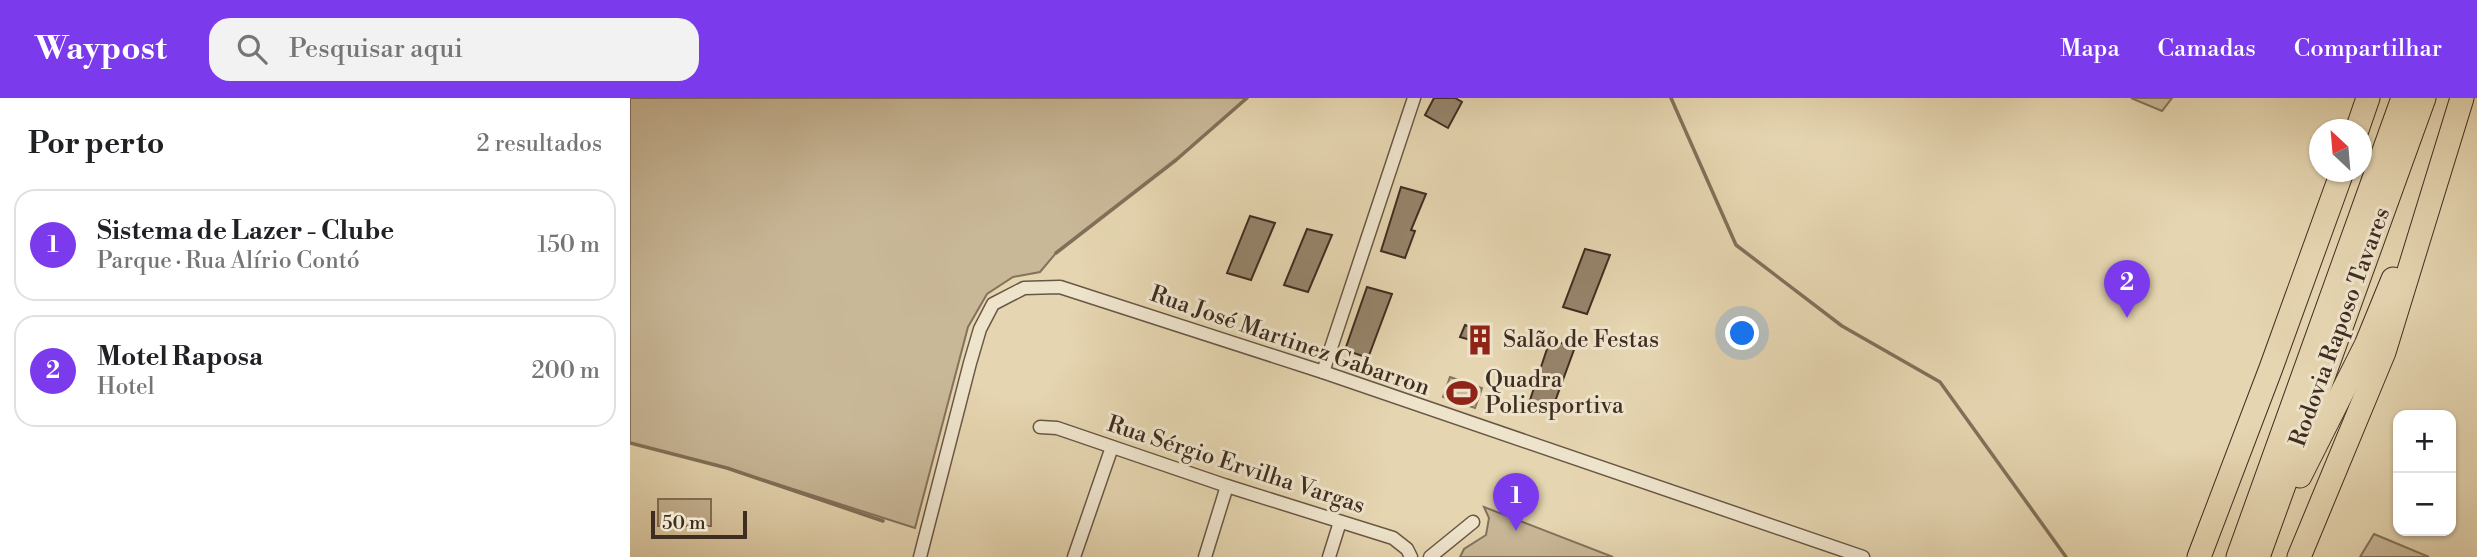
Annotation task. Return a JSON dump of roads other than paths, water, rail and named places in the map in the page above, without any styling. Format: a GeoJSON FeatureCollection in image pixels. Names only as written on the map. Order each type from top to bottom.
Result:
{"type":"FeatureCollection","features":[{"type":"Feature","properties":{"kind":"highway"},"geometry":{"type":"LineString","coordinates":[[2361,119],[2368,98]]}},
{"type":"Feature","properties":{"kind":"highway","name":"Rodovia Raposo Tavares"},"geometry":{"type":"LineString","coordinates":[[2238,557],[2403,98]]}},
{"type":"Feature","properties":{"kind":"highway","name":"Rodovia Raposo Tavares"},"geometry":{"type":"LineString","coordinates":[[2259,557],[2424,98]]}},
{"type":"Feature","properties":{"kind":"highway"},"geometry":{"type":"LineString","coordinates":[[2299,557],[2384,352],[2462,98]]}},
{"type":"Feature","properties":{"kind":"highway"},"geometry":{"type":"LineString","coordinates":[[2259,557],[2365,345],[2444,159]]}},
{"type":"Feature","properties":{"kind":"highway"},"geometry":{"type":"LineString","coordinates":[[2199,557],[2338,182]]}},
{"type":"Feature","properties":{"kind":"street"},"geometry":{"type":"LineString","coordinates":[[1322,372],[1415,98]]}},
{"type":"Feature","properties":{"kind":"street","name":"Rua José Martinez Gabarron"},"geometry":{"type":"LineString","coordinates":[[920,557],[980,329],[993,304],[1009,294],[1024,288],[1060,287],[1322,372],[1863,557]]}},
{"type":"Feature","properties":{"kind":"street","name":"Rua Sérgio Ervilha Vargas"},"geometry":{"type":"LineString","coordinates":[[1040,427],[1057,428],[1227,486],[1393,538],[1407,549],[1411,557]]}},
{"type":"Feature","properties":{"kind":"street"},"geometry":{"type":"LineString","coordinates":[[1074,557],[1112,447]]}},
{"type":"Feature","properties":{"kind":"street"},"geometry":{"type":"LineString","coordinates":[[1205,557],[1227,486]]}},
{"type":"Feature","properties":{"kind":"street"},"geometry":{"type":"LineString","coordinates":[[1329,557],[1340,522]]}},
{"type":"Feature","properties":{"kind":"street"},"geometry":{"type":"LineString","coordinates":[[1430,557],[1473,522]]}},
{"type":"Feature","properties":{"kind":"waterway"},"geometry":{"type":"LineString","coordinates":[[1056,253],[1176,160],[1247,98]]}},
{"type":"Feature","properties":{"kind":"waterway"},"geometry":{"type":"LineString","coordinates":[[1671,98],[1736,245],[1842,326],[1940,382],[2066,557]]}},
{"type":"Feature","properties":{"kind":"waterway"},"geometry":{"type":"LineString","coordinates":[[630,443],[727,468],[883,521]]}},
{"type":"Feature","properties":{"kind":"place","name":"Motel Raposa"},"geometry":{"type":"Point","coordinates":[2127,318]}},
{"type":"Feature","properties":{"kind":"place","name":"Salão de Festas"},"geometry":{"type":"Point","coordinates":[1480,340]}},
{"type":"Feature","properties":{"kind":"place","name":"Quadra Poliesportiva"},"geometry":{"type":"Point","coordinates":[1462,393]}},
{"type":"Feature","properties":{"kind":"place","name":"Sistema de Lazer - Clube"},"geometry":{"type":"Point","coordinates":[1516,531]}}]}
